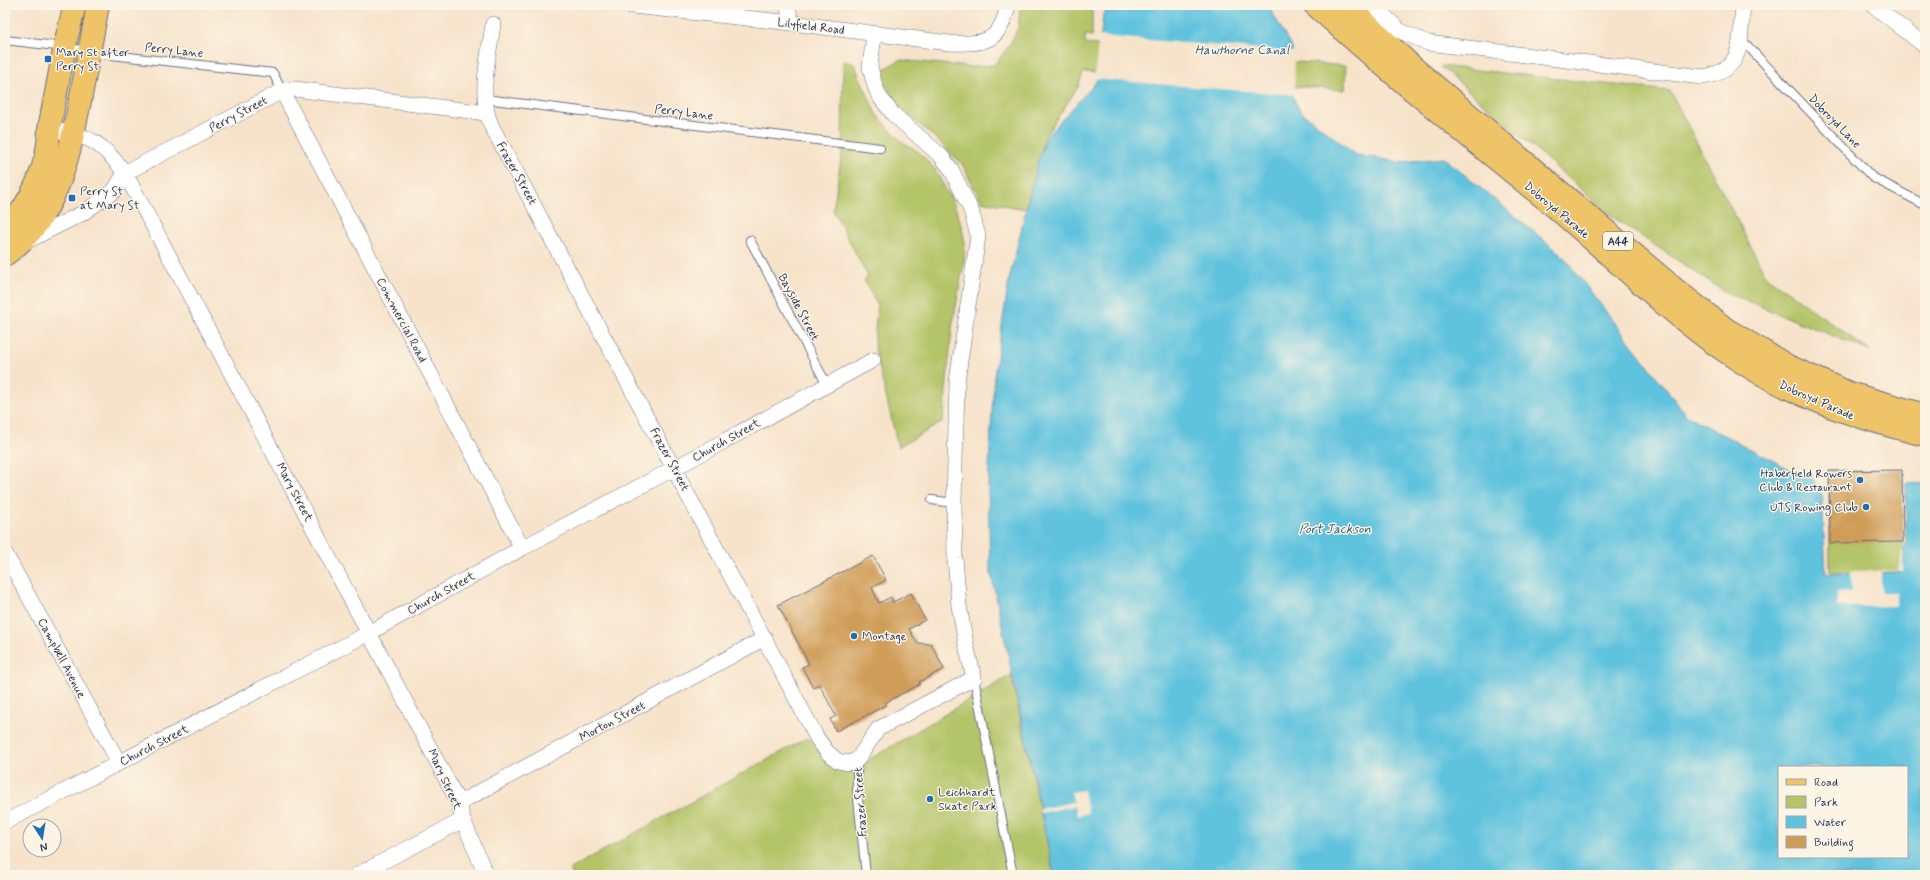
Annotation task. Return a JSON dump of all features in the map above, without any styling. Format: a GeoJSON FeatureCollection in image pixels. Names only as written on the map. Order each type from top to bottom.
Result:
{"type":"FeatureCollection","features":[{"type":"Feature","properties":{"kind":"main road"},"geometry":{"type":"LineString","coordinates":[[64,5],[65,43]]}},
{"type":"Feature","properties":{"kind":"main road"},"geometry":{"type":"LineString","coordinates":[[10,244],[14,222],[28,201],[39,178],[49,143],[48,129],[65,43],[75,5]]}},
{"type":"Feature","properties":{"kind":"main road"},"geometry":{"type":"LineString","coordinates":[[10,244],[38,223],[52,199],[65,168],[90,52],[98,5]]}},
{"type":"Feature","properties":{"kind":"main road","name":"Dobroyd Parade"},"geometry":{"type":"LineString","coordinates":[[1315,5],[1350,37],[1567,217],[1691,326],[1724,351],[1798,393],[1839,411],[1872,422],[1925,435]]}},
{"type":"Feature","properties":{"kind":"main road","name":"Dobroyd Parade"},"geometry":{"type":"LineString","coordinates":[[1347,6],[1415,69],[1676,290],[1726,329],[1788,366],[1849,393],[1925,415]]}},
{"type":"Feature","properties":{"kind":"street","name":"Lilyfield Road"},"geometry":{"type":"LineString","coordinates":[[623,5],[680,8],[874,34],[967,44],[982,42],[998,34],[1003,24],[1008,5]]}},
{"type":"Feature","properties":{"kind":"street"},"geometry":{"type":"LineString","coordinates":[[787,5],[792,23]]}},
{"type":"Feature","properties":{"kind":"street"},"geometry":{"type":"LineString","coordinates":[[1373,5],[1400,31],[1428,43],[1702,77],[1723,71],[1730,66],[1736,58],[1743,5]]}},
{"type":"Feature","properties":{"kind":"street"},"geometry":{"type":"LineString","coordinates":[[1873,5],[1925,46]]}},
{"type":"Feature","properties":{"kind":"street"},"geometry":{"type":"LineString","coordinates":[[486,106],[493,24]]}},
{"type":"Feature","properties":{"kind":"street"},"geometry":{"type":"LineString","coordinates":[[856,760],[878,729],[974,678],[959,606],[955,558],[954,503],[957,382],[978,236],[971,210],[951,169],[942,156],[893,114],[879,96],[870,67],[874,34]]}},
{"type":"Feature","properties":{"kind":"street","name":"Perry Street"},"geometry":{"type":"LineString","coordinates":[[10,244],[83,213],[114,191],[125,174],[282,91],[295,89],[486,106]]}},
{"type":"Feature","properties":{"kind":"street","name":"Commercial Road"},"geometry":{"type":"LineString","coordinates":[[282,91],[522,548]]}},
{"type":"Feature","properties":{"kind":"street","name":"Frazer Street"},"geometry":{"type":"LineString","coordinates":[[486,106],[817,738],[827,752],[838,761],[848,763],[856,760]]}},
{"type":"Feature","properties":{"kind":"street","name":"Mary Street"},"geometry":{"type":"LineString","coordinates":[[48,129],[73,133],[94,140],[110,154],[125,174],[459,803],[463,820],[486,875]]}},
{"type":"Feature","properties":{"kind":"street","name":"Church Street"},"geometry":{"type":"LineString","coordinates":[[5,822],[369,633],[522,548],[675,468],[873,360]]}},
{"type":"Feature","properties":{"kind":"street","name":"Campbell Avenue"},"geometry":{"type":"LineString","coordinates":[[5,553],[119,763]]}},
{"type":"Feature","properties":{"kind":"street","name":"Morton Street"},"geometry":{"type":"LineString","coordinates":[[459,803],[765,638]]}},
{"type":"Feature","properties":{"kind":"street"},"geometry":{"type":"LineString","coordinates":[[357,875],[463,820]]}},
{"type":"Feature","properties":{"kind":"lane","name":"Dobroyd Lane"},"geometry":{"type":"LineString","coordinates":[[1739,37],[1872,178],[1925,205]]}},
{"type":"Feature","properties":{"kind":"lane","name":"Perry Lane"},"geometry":{"type":"LineString","coordinates":[[5,40],[65,43],[90,52],[273,73],[282,91]]}},
{"type":"Feature","properties":{"kind":"lane","name":"Perry Lane"},"geometry":{"type":"LineString","coordinates":[[486,106],[880,148]]}},
{"type":"Feature","properties":{"kind":"lane","name":"Bayside Street"},"geometry":{"type":"LineString","coordinates":[[750,240],[827,385]]}},
{"type":"Feature","properties":{"kind":"lane"},"geometry":{"type":"LineString","coordinates":[[932,500],[954,503]]}},
{"type":"Feature","properties":{"kind":"lane"},"geometry":{"type":"LineString","coordinates":[[974,678],[1013,875]]}},
{"type":"Feature","properties":{"kind":"lane","name":"Frazer Street"},"geometry":{"type":"LineString","coordinates":[[856,760],[857,789],[866,875]]}},
{"type":"Feature","properties":{"kind":"green space"},"geometry":{"type":"Polygon","coordinates":[[[1022,5],[1092,5],[1092,36],[1085,35],[1085,44],[1346,66],[1345,90],[1083,72],[1078,87],[1045,136],[1026,209],[981,201],[962,164],[933,136],[900,108],[882,80],[884,69],[900,60],[972,67],[994,65],[1014,38],[1018,27],[1022,5]]]}},
{"type":"Feature","properties":{"kind":"green space"},"geometry":{"type":"Polygon","coordinates":[[[843,61],[854,64],[876,114],[901,141],[919,152],[934,168],[955,206],[965,243],[964,262],[952,328],[943,422],[898,447],[874,345],[877,305],[864,280],[868,277],[833,210],[842,153],[843,61]]]}},
{"type":"Feature","properties":{"kind":"green space"},"geometry":{"type":"Polygon","coordinates":[[[1440,66],[1670,91],[1766,276],[1870,351],[1725,292],[1614,218],[1440,66]]]}},
{"type":"Feature","properties":{"kind":"green space","name":"UTS Rowing Club"},"geometry":{"type":"Polygon","coordinates":[[[1902,470],[1903,571],[1881,572],[1881,592],[1852,592],[1851,572],[1830,572],[1829,471],[1902,470]]]}},
{"type":"Feature","properties":{"kind":"green space"},"geometry":{"type":"Polygon","coordinates":[[[1011,675],[1054,875],[573,875],[570,869],[805,739],[810,739],[828,763],[845,774],[1011,675]]]}},
{"type":"Feature","properties":{"kind":"water","name":"Port Jackson"},"geometry":{"type":"Polygon","coordinates":[[[1109,5],[1268,5],[1292,48],[1293,97],[1300,111],[1356,155],[1400,162],[1444,158],[1563,256],[1687,416],[1793,471],[1812,476],[1822,498],[1826,574],[1901,572],[1902,556],[1906,546],[1906,483],[1925,484],[1925,875],[1054,875],[990,568],[988,485],[994,377],[1009,280],[1038,161],[1047,136],[1096,82],[1103,15],[1109,5]]]}},
{"type":"Feature","properties":{"kind":"pier"},"geometry":{"type":"Polygon","coordinates":[[[1099,36],[1294,52],[1295,95],[1094,79],[1099,36]]]}},
{"type":"Feature","properties":{"kind":"pier"},"geometry":{"type":"Polygon","coordinates":[[[1903,549],[1903,571],[1881,572],[1881,592],[1896,592],[1896,606],[1837,607],[1837,592],[1852,592],[1851,572],[1830,572],[1899,570],[1900,556],[1903,549]]]}},
{"type":"Feature","properties":{"kind":"pier"},"geometry":{"type":"Polygon","coordinates":[[[1084,790],[1088,813],[1077,816],[1075,806],[1040,813],[1039,809],[1074,802],[1071,792],[1084,790]]]}},
{"type":"Feature","properties":{"kind":"building"},"geometry":{"type":"Polygon","coordinates":[[[1902,470],[1903,542],[1830,543],[1829,471],[1902,470]]]}},
{"type":"Feature","properties":{"kind":"building","name":"Montage"},"geometry":{"type":"Polygon","coordinates":[[[873,556],[886,580],[872,588],[879,603],[891,597],[893,602],[911,593],[925,620],[909,629],[917,643],[931,644],[944,669],[919,682],[920,684],[885,703],[886,705],[836,731],[830,719],[836,716],[819,684],[813,688],[802,667],[809,664],[778,605],[873,556]]]}},
{"type":"Feature","properties":{"kind":"place","name":"Mary St after Perry St"},"geometry":{"type":"Point","coordinates":[48,59]}},
{"type":"Feature","properties":{"kind":"place","name":"Perry St at Mary St"},"geometry":{"type":"Point","coordinates":[72,198]}},
{"type":"Feature","properties":{"kind":"place","name":"Haberfield Rowers Club & Restaurant"},"geometry":{"type":"Point","coordinates":[1860,480]}},
{"type":"Feature","properties":{"kind":"place","name":"UTS Rowing Club"},"geometry":{"type":"Point","coordinates":[1866,507]}},
{"type":"Feature","properties":{"kind":"place","name":"Montage"},"geometry":{"type":"Point","coordinates":[854,636]}},
{"type":"Feature","properties":{"kind":"place","name":"Leichhardt Skate Park"},"geometry":{"type":"Point","coordinates":[930,799]}},
{"type":"Feature","properties":{"kind":"water label","name":"Hawthorne Canal"},"geometry":{"type":"Point","coordinates":[1242,49]}}]}
